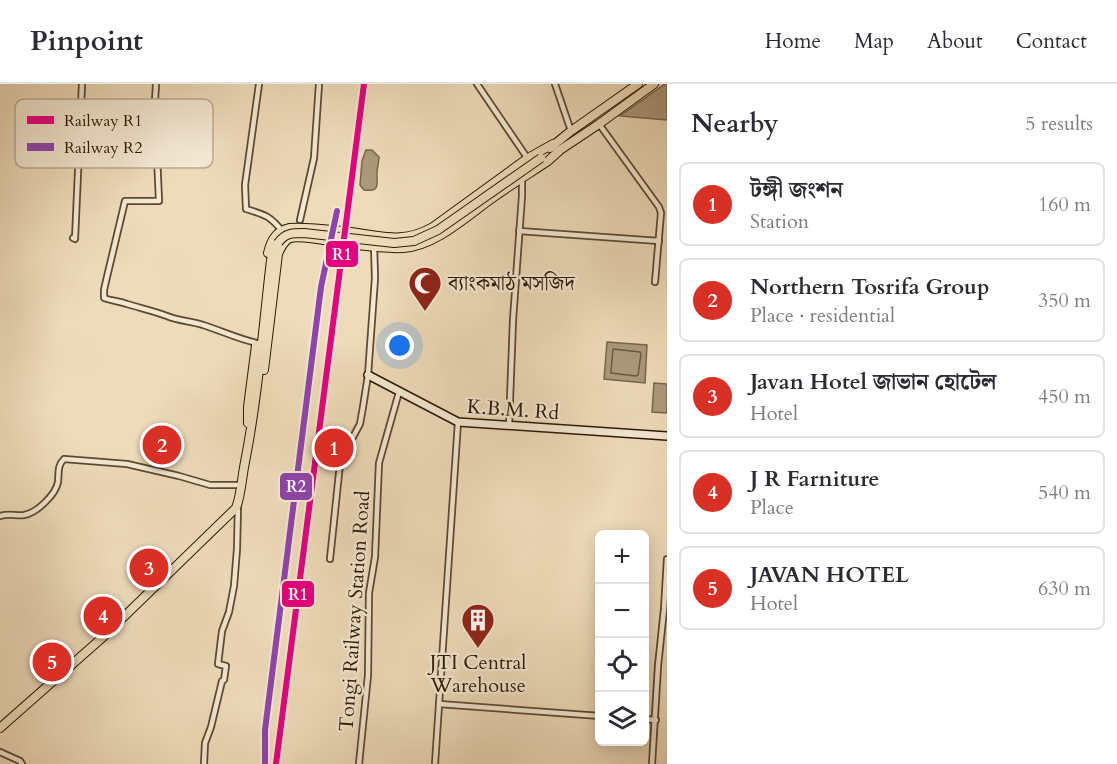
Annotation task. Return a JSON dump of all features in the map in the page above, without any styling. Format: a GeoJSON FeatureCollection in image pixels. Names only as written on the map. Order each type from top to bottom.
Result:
{"type":"FeatureCollection","features":[{"type":"Feature","properties":{"kind":"main road"},"geometry":{"type":"LineString","coordinates":[[249,445],[271,260],[275,247],[284,237],[291,233],[304,233],[394,243],[414,241],[438,230],[587,119],[638,84]]}},
{"type":"Feature","properties":{"kind":"main road"},"geometry":{"type":"LineString","coordinates":[[0,728],[103,637],[233,512],[238,503],[260,401],[278,254],[290,238],[405,248],[432,239],[548,161],[654,84]]}},
{"type":"Feature","properties":{"kind":"main road"},"geometry":{"type":"LineString","coordinates":[[587,119],[596,126]]}},
{"type":"Feature","properties":{"kind":"main road"},"geometry":{"type":"LineString","coordinates":[[542,157],[553,144]]}},
{"type":"Feature","properties":{"kind":"main road"},"geometry":{"type":"LineString","coordinates":[[249,445],[248,407],[267,255],[274,237],[282,230],[290,228],[411,237],[426,231],[530,161],[559,151]]}},
{"type":"Feature","properties":{"kind":"street"},"geometry":{"type":"LineString","coordinates":[[81,99],[82,84]]}},
{"type":"Feature","properties":{"kind":"street"},"geometry":{"type":"LineString","coordinates":[[155,99],[156,84]]}},
{"type":"Feature","properties":{"kind":"street"},"geometry":{"type":"LineString","coordinates":[[259,84],[245,185],[246,209],[276,221],[290,238]]}},
{"type":"Feature","properties":{"kind":"street"},"geometry":{"type":"LineString","coordinates":[[300,220],[314,158],[319,84]]}},
{"type":"Feature","properties":{"kind":"street"},"geometry":{"type":"LineString","coordinates":[[477,84],[530,161]]}},
{"type":"Feature","properties":{"kind":"street"},"geometry":{"type":"LineString","coordinates":[[555,84],[571,131]]}},
{"type":"Feature","properties":{"kind":"street"},"geometry":{"type":"LineString","coordinates":[[596,126],[661,213],[655,282]]}},
{"type":"Feature","properties":{"kind":"street"},"geometry":{"type":"LineString","coordinates":[[73,238],[75,239],[78,168]]}},
{"type":"Feature","properties":{"kind":"street"},"geometry":{"type":"LineString","coordinates":[[158,168],[159,201],[125,201],[104,298],[203,325],[257,343]]}},
{"type":"Feature","properties":{"kind":"street"},"geometry":{"type":"LineString","coordinates":[[509,426],[522,178]]}},
{"type":"Feature","properties":{"kind":"street"},"geometry":{"type":"LineString","coordinates":[[519,231],[659,241]]}},
{"type":"Feature","properties":{"kind":"street"},"geometry":{"type":"LineString","coordinates":[[330,559],[342,446],[353,437],[360,424],[368,375],[375,278],[375,236]]}},
{"type":"Feature","properties":{"kind":"street","name":"K.B.M. Rd"},"geometry":{"type":"LineString","coordinates":[[368,375],[458,422],[667,436]]}},
{"type":"Feature","properties":{"kind":"street","name":"Tongi Railway Station Road"},"geometry":{"type":"LineString","coordinates":[[359,764],[368,675],[369,593],[375,556],[379,463],[399,392]]}},
{"type":"Feature","properties":{"kind":"street"},"geometry":{"type":"LineString","coordinates":[[435,764],[458,422]]}},
{"type":"Feature","properties":{"kind":"street"},"geometry":{"type":"LineString","coordinates":[[0,516],[24,515],[36,510],[58,485],[58,470],[64,459],[127,464],[210,485],[241,485]]}},
{"type":"Feature","properties":{"kind":"street"},"geometry":{"type":"LineString","coordinates":[[204,764],[205,743],[226,666],[218,664],[222,631],[229,612],[234,586],[238,503]]}},
{"type":"Feature","properties":{"kind":"street"},"geometry":{"type":"LineString","coordinates":[[652,764],[667,559]]}},
{"type":"Feature","properties":{"kind":"street"},"geometry":{"type":"LineString","coordinates":[[439,704],[595,716]]}},
{"type":"Feature","properties":{"kind":"street"},"geometry":{"type":"LineString","coordinates":[[649,719],[656,720]]}},
{"type":"Feature","properties":{"kind":"street"},"geometry":{"type":"LineString","coordinates":[[0,752],[22,764]]}},
{"type":"Feature","properties":{"kind":"water"},"geometry":{"type":"Polygon","coordinates":[[[667,84],[667,120],[620,116],[667,84]]]}},
{"type":"Feature","properties":{"kind":"water"},"geometry":{"type":"Polygon","coordinates":[[[366,150],[372,150],[379,157],[377,187],[373,190],[364,190],[360,185],[362,161],[366,150]]]}},
{"type":"Feature","properties":{"kind":"water"},"geometry":{"type":"Polygon","coordinates":[[[607,342],[647,345],[645,383],[604,379],[607,342]]]}},
{"type":"Feature","properties":{"kind":"water"},"geometry":{"type":"Polygon","coordinates":[[[654,383],[667,384],[667,413],[652,412],[654,383]]]}},
{"type":"Feature","properties":{"kind":"rail line","name":"R1"},"geometry":{"type":"LineString","coordinates":[[276,764],[364,84]]}},
{"type":"Feature","properties":{"kind":"rail line","name":"R2"},"geometry":{"type":"LineString","coordinates":[[265,763],[265,730],[321,287],[337,211]]}},
{"type":"Feature","properties":{"kind":"place","name":"ব্যাংকমাঠ মসজিদ"},"geometry":{"type":"Point","coordinates":[425,312]}},
{"type":"Feature","properties":{"kind":"place","name":"Northern Tosrifa Group"},"geometry":{"type":"Point","coordinates":[162,445]}},
{"type":"Feature","properties":{"kind":"place","name":"টঙ্গী জংশন"},"geometry":{"type":"Point","coordinates":[334,448]}},
{"type":"Feature","properties":{"kind":"place","name":"Javan Hotel জাভান হোটেল"},"geometry":{"type":"Point","coordinates":[149,568]}},
{"type":"Feature","properties":{"kind":"place","name":"J R Farniture"},"geometry":{"type":"Point","coordinates":[103,616]}},
{"type":"Feature","properties":{"kind":"place","name":"JTI Central Warehouse"},"geometry":{"type":"Point","coordinates":[478,649]}},
{"type":"Feature","properties":{"kind":"place","name":"JAVAN HOTEL"},"geometry":{"type":"Point","coordinates":[52,662]}}]}
